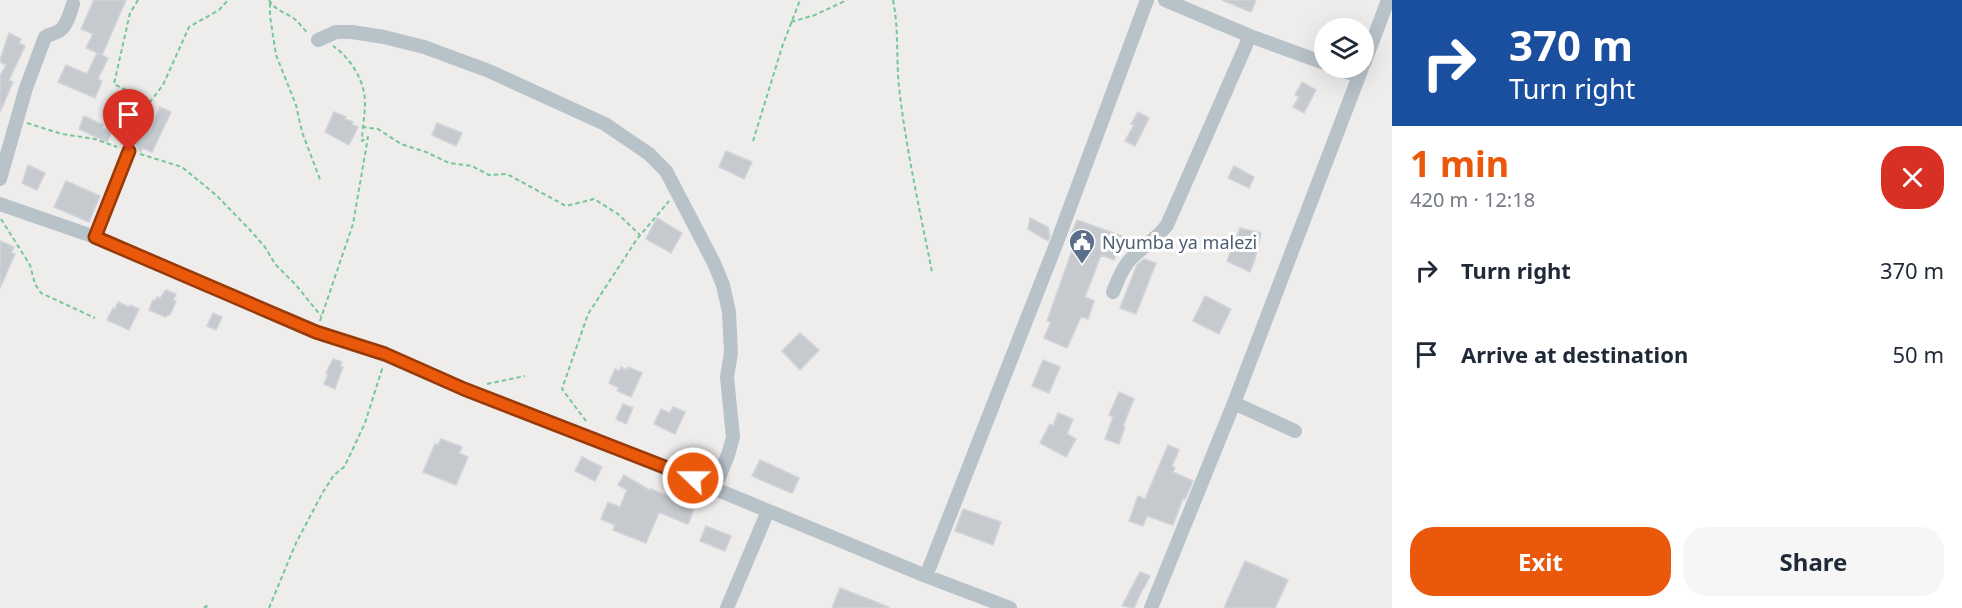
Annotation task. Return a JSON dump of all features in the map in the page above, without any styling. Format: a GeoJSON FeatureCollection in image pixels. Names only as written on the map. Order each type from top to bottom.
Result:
{"type":"FeatureCollection","features":[{"type":"Feature","properties":{"kind":"street"},"geometry":{"type":"LineString","coordinates":[[926,576],[1057,242],[1148,0]]}},
{"type":"Feature","properties":{"kind":"street"},"geometry":{"type":"LineString","coordinates":[[1165,0],[1250,36],[1314,59]]}},
{"type":"Feature","properties":{"kind":"street"},"geometry":{"type":"LineString","coordinates":[[1374,36],[1388,0]]}},
{"type":"Feature","properties":{"kind":"street"},"geometry":{"type":"LineString","coordinates":[[0,179],[32,70],[45,37],[60,31],[67,22],[73,4]]}},
{"type":"Feature","properties":{"kind":"street"},"geometry":{"type":"LineString","coordinates":[[318,40],[336,32],[352,32],[424,46],[489,71],[605,124],[649,153],[666,171],[714,263],[723,285],[729,312],[731,353],[727,377],[733,437],[715,487]]}},
{"type":"Feature","properties":{"kind":"street"},"geometry":{"type":"LineString","coordinates":[[1113,292],[1128,261],[1167,225],[1250,36]]}},
{"type":"Feature","properties":{"kind":"street"},"geometry":{"type":"LineString","coordinates":[[1152,608],[1234,403],[1358,78]]}},
{"type":"Feature","properties":{"kind":"street"},"geometry":{"type":"LineString","coordinates":[[95,237],[129,151]]}},
{"type":"Feature","properties":{"kind":"street"},"geometry":{"type":"LineString","coordinates":[[0,204],[95,237],[316,332],[385,354],[464,389],[587,435],[926,576],[1010,608]]}},
{"type":"Feature","properties":{"kind":"street"},"geometry":{"type":"LineString","coordinates":[[1234,403],[1295,431]]}},
{"type":"Feature","properties":{"kind":"street"},"geometry":{"type":"LineString","coordinates":[[728,608],[768,511]]}},
{"type":"Feature","properties":{"kind":"path"},"geometry":{"type":"LineString","coordinates":[[138,0],[130,13],[114,84],[150,102],[163,85],[189,27],[219,10],[228,0]]}},
{"type":"Feature","properties":{"kind":"path"},"geometry":{"type":"LineString","coordinates":[[753,141],[800,0]]}},
{"type":"Feature","properties":{"kind":"path"},"geometry":{"type":"LineString","coordinates":[[791,22],[815,15],[846,0]]}},
{"type":"Feature","properties":{"kind":"path"},"geometry":{"type":"LineString","coordinates":[[893,0],[903,117],[932,272]]}},
{"type":"Feature","properties":{"kind":"path"},"geometry":{"type":"LineString","coordinates":[[269,2],[296,20],[318,40],[340,51],[348,59],[358,76],[365,97],[362,141],[368,137],[359,198],[353,224],[316,332]]}},
{"type":"Feature","properties":{"kind":"path"},"geometry":{"type":"LineString","coordinates":[[269,2],[276,55],[291,91],[302,132],[321,182]]}},
{"type":"Feature","properties":{"kind":"path"},"geometry":{"type":"LineString","coordinates":[[16,122],[95,139],[182,167],[216,195],[250,230],[275,264],[296,285],[321,316]]}},
{"type":"Feature","properties":{"kind":"path"},"geometry":{"type":"LineString","coordinates":[[362,127],[378,129],[401,144],[449,163],[472,166],[489,175],[507,174],[566,206],[594,199],[618,214],[640,235]]}},
{"type":"Feature","properties":{"kind":"path"},"geometry":{"type":"LineString","coordinates":[[587,435],[586,422],[562,389],[588,314],[640,235],[677,191]]}},
{"type":"Feature","properties":{"kind":"path"},"geometry":{"type":"LineString","coordinates":[[0,216],[30,266],[35,284],[41,293],[95,318]]}},
{"type":"Feature","properties":{"kind":"path"},"geometry":{"type":"LineString","coordinates":[[269,608],[296,543],[323,492],[334,475],[344,467],[365,423],[381,376],[385,354]]}},
{"type":"Feature","properties":{"kind":"path"},"geometry":{"type":"LineString","coordinates":[[484,385],[525,376]]}},
{"type":"Feature","properties":{"kind":"path"},"geometry":{"type":"LineString","coordinates":[[204,608],[206,606],[210,608]]}},
{"type":"Feature","properties":{"kind":"building"},"geometry":{"type":"Polygon","coordinates":[[[94,0],[126,0],[102,55],[86,48],[93,34],[81,29],[94,0]]]}},
{"type":"Feature","properties":{"kind":"building"},"geometry":{"type":"Polygon","coordinates":[[[1222,0],[1256,0],[1251,12],[1222,0]]]}},
{"type":"Feature","properties":{"kind":"building"},"geometry":{"type":"Polygon","coordinates":[[[9,33],[21,39],[19,43],[25,46],[9,80],[13,82],[0,112],[0,76],[6,65],[0,60],[9,33]]]}},
{"type":"Feature","properties":{"kind":"building"},"geometry":{"type":"Polygon","coordinates":[[[97,53],[108,58],[98,79],[102,81],[95,98],[58,82],[66,65],[87,74],[97,53]]]}},
{"type":"Feature","properties":{"kind":"building"},"geometry":{"type":"Polygon","coordinates":[[[1302,82],[1316,90],[1304,113],[1293,107],[1299,97],[1295,95],[1302,82]]]}},
{"type":"Feature","properties":{"kind":"building"},"geometry":{"type":"Polygon","coordinates":[[[160,107],[171,112],[152,152],[142,148],[141,152],[136,145],[126,140],[132,127],[139,130],[140,126],[150,131],[160,107]]]}},
{"type":"Feature","properties":{"kind":"building"},"geometry":{"type":"Polygon","coordinates":[[[334,112],[346,117],[345,119],[353,122],[352,125],[358,127],[349,145],[325,132],[334,112]]]}},
{"type":"Feature","properties":{"kind":"building"},"geometry":{"type":"Polygon","coordinates":[[[1138,112],[1149,118],[1135,146],[1125,141],[1138,112]]]}},
{"type":"Feature","properties":{"kind":"building"},"geometry":{"type":"Polygon","coordinates":[[[84,116],[112,132],[107,142],[79,129],[84,116]]]}},
{"type":"Feature","properties":{"kind":"building"},"geometry":{"type":"Polygon","coordinates":[[[437,123],[462,133],[456,146],[432,135],[437,123]]]}},
{"type":"Feature","properties":{"kind":"building"},"geometry":{"type":"Polygon","coordinates":[[[726,151],[752,162],[744,179],[719,167],[726,151]]]}},
{"type":"Feature","properties":{"kind":"building"},"geometry":{"type":"Polygon","coordinates":[[[28,165],[45,173],[37,190],[22,183],[28,165]]]}},
{"type":"Feature","properties":{"kind":"building"},"geometry":{"type":"Polygon","coordinates":[[[1234,166],[1254,177],[1249,188],[1228,178],[1234,166]]]}},
{"type":"Feature","properties":{"kind":"building"},"geometry":{"type":"Polygon","coordinates":[[[66,181],[100,196],[89,222],[54,207],[66,181]]]}},
{"type":"Feature","properties":{"kind":"building"},"geometry":{"type":"Polygon","coordinates":[[[657,218],[682,233],[671,253],[646,239],[657,218]]]}},
{"type":"Feature","properties":{"kind":"building"},"geometry":{"type":"Polygon","coordinates":[[[1030,218],[1048,227],[1050,236],[1048,241],[1028,229],[1030,218]]]}},
{"type":"Feature","properties":{"kind":"building","name":"Nyumba ya malezi"},"geometry":{"type":"Polygon","coordinates":[[[1077,220],[1122,236],[1114,260],[1101,255],[1085,297],[1094,301],[1088,319],[1081,317],[1067,348],[1044,338],[1051,322],[1047,321],[1075,242],[1069,240],[1077,220]]]}},
{"type":"Feature","properties":{"kind":"building"},"geometry":{"type":"Polygon","coordinates":[[[1240,228],[1261,233],[1250,272],[1227,261],[1240,228]]]}},
{"type":"Feature","properties":{"kind":"building"},"geometry":{"type":"Polygon","coordinates":[[[0,241],[14,247],[11,253],[15,254],[0,288],[0,241]]]}},
{"type":"Feature","properties":{"kind":"building"},"geometry":{"type":"Polygon","coordinates":[[[1144,259],[1156,263],[1136,314],[1120,308],[1137,265],[1144,259]]]}},
{"type":"Feature","properties":{"kind":"building"},"geometry":{"type":"Polygon","coordinates":[[[166,290],[176,294],[173,300],[176,301],[170,315],[166,317],[149,310],[153,300],[160,298],[166,290]]]}},
{"type":"Feature","properties":{"kind":"building"},"geometry":{"type":"Polygon","coordinates":[[[1205,296],[1231,309],[1219,334],[1193,321],[1205,296]]]}},
{"type":"Feature","properties":{"kind":"building"},"geometry":{"type":"Polygon","coordinates":[[[118,302],[139,309],[129,330],[107,320],[118,302]]]}},
{"type":"Feature","properties":{"kind":"building"},"geometry":{"type":"Polygon","coordinates":[[[213,313],[222,317],[216,330],[207,326],[213,313]]]}},
{"type":"Feature","properties":{"kind":"building"},"geometry":{"type":"Polygon","coordinates":[[[800,333],[819,350],[800,370],[782,351],[800,333]]]}},
{"type":"Feature","properties":{"kind":"building"},"geometry":{"type":"Polygon","coordinates":[[[333,359],[342,362],[340,366],[343,367],[335,389],[324,384],[328,374],[326,373],[333,359]]]}},
{"type":"Feature","properties":{"kind":"building"},"geometry":{"type":"Polygon","coordinates":[[[1043,360],[1060,367],[1049,393],[1032,386],[1043,360]]]}},
{"type":"Feature","properties":{"kind":"building"},"geometry":{"type":"Polygon","coordinates":[[[621,367],[627,370],[628,367],[642,373],[631,397],[617,391],[619,388],[609,383],[615,369],[619,371],[621,367]]]}},
{"type":"Feature","properties":{"kind":"building"},"geometry":{"type":"Polygon","coordinates":[[[1119,392],[1134,399],[1123,426],[1125,427],[1119,444],[1105,439],[1113,417],[1109,415],[1119,392]]]}},
{"type":"Feature","properties":{"kind":"building"},"geometry":{"type":"Polygon","coordinates":[[[623,404],[633,408],[626,424],[616,419],[623,404]]]}},
{"type":"Feature","properties":{"kind":"building"},"geometry":{"type":"Polygon","coordinates":[[[673,407],[685,412],[675,434],[654,424],[661,409],[670,413],[673,407]]]}},
{"type":"Feature","properties":{"kind":"building"},"geometry":{"type":"Polygon","coordinates":[[[1058,413],[1073,419],[1067,434],[1076,439],[1066,457],[1040,443],[1050,424],[1053,426],[1058,413]]]}},
{"type":"Feature","properties":{"kind":"building"},"geometry":{"type":"Polygon","coordinates":[[[441,439],[462,447],[459,453],[468,457],[456,485],[423,472],[435,444],[438,445],[441,439]]]}},
{"type":"Feature","properties":{"kind":"building"},"geometry":{"type":"Polygon","coordinates":[[[1168,445],[1179,450],[1172,466],[1175,468],[1173,472],[1193,481],[1185,499],[1183,498],[1173,525],[1147,516],[1143,526],[1129,521],[1138,496],[1145,499],[1168,445]]]}},
{"type":"Feature","properties":{"kind":"building"},"geometry":{"type":"Polygon","coordinates":[[[582,457],[602,467],[595,481],[575,471],[582,457]]]}},
{"type":"Feature","properties":{"kind":"building"},"geometry":{"type":"Polygon","coordinates":[[[760,460],[799,478],[793,492],[752,476],[760,460]]]}},
{"type":"Feature","properties":{"kind":"building"},"geometry":{"type":"Polygon","coordinates":[[[624,475],[651,491],[651,489],[694,507],[689,523],[659,512],[646,543],[613,530],[615,525],[601,519],[608,502],[620,507],[627,490],[618,485],[624,475]]]}},
{"type":"Feature","properties":{"kind":"building"},"geometry":{"type":"Polygon","coordinates":[[[963,509],[1001,522],[993,545],[955,531],[963,509]]]}},
{"type":"Feature","properties":{"kind":"building"},"geometry":{"type":"Polygon","coordinates":[[[706,526],[731,536],[725,551],[700,541],[706,526]]]}},
{"type":"Feature","properties":{"kind":"building"},"geometry":{"type":"Polygon","coordinates":[[[1245,561],[1288,580],[1275,608],[1224,608],[1245,561]]]}},
{"type":"Feature","properties":{"kind":"building"},"geometry":{"type":"Polygon","coordinates":[[[1140,572],[1150,576],[1134,608],[1122,606],[1140,572]]]}},
{"type":"Feature","properties":{"kind":"building"},"geometry":{"type":"Polygon","coordinates":[[[840,588],[889,607],[889,608],[832,608],[840,588]]]}},
{"type":"Feature","properties":{"kind":"place","name":"Nyumba ya malezi"},"geometry":{"type":"Point","coordinates":[1082,265]}},
{"type":"Feature","properties":{"kind":"route"},"geometry":{"type":"LineString","coordinates":[[129,151],[95,237],[316,332],[385,354],[464,389],[693,478]]}}]}
